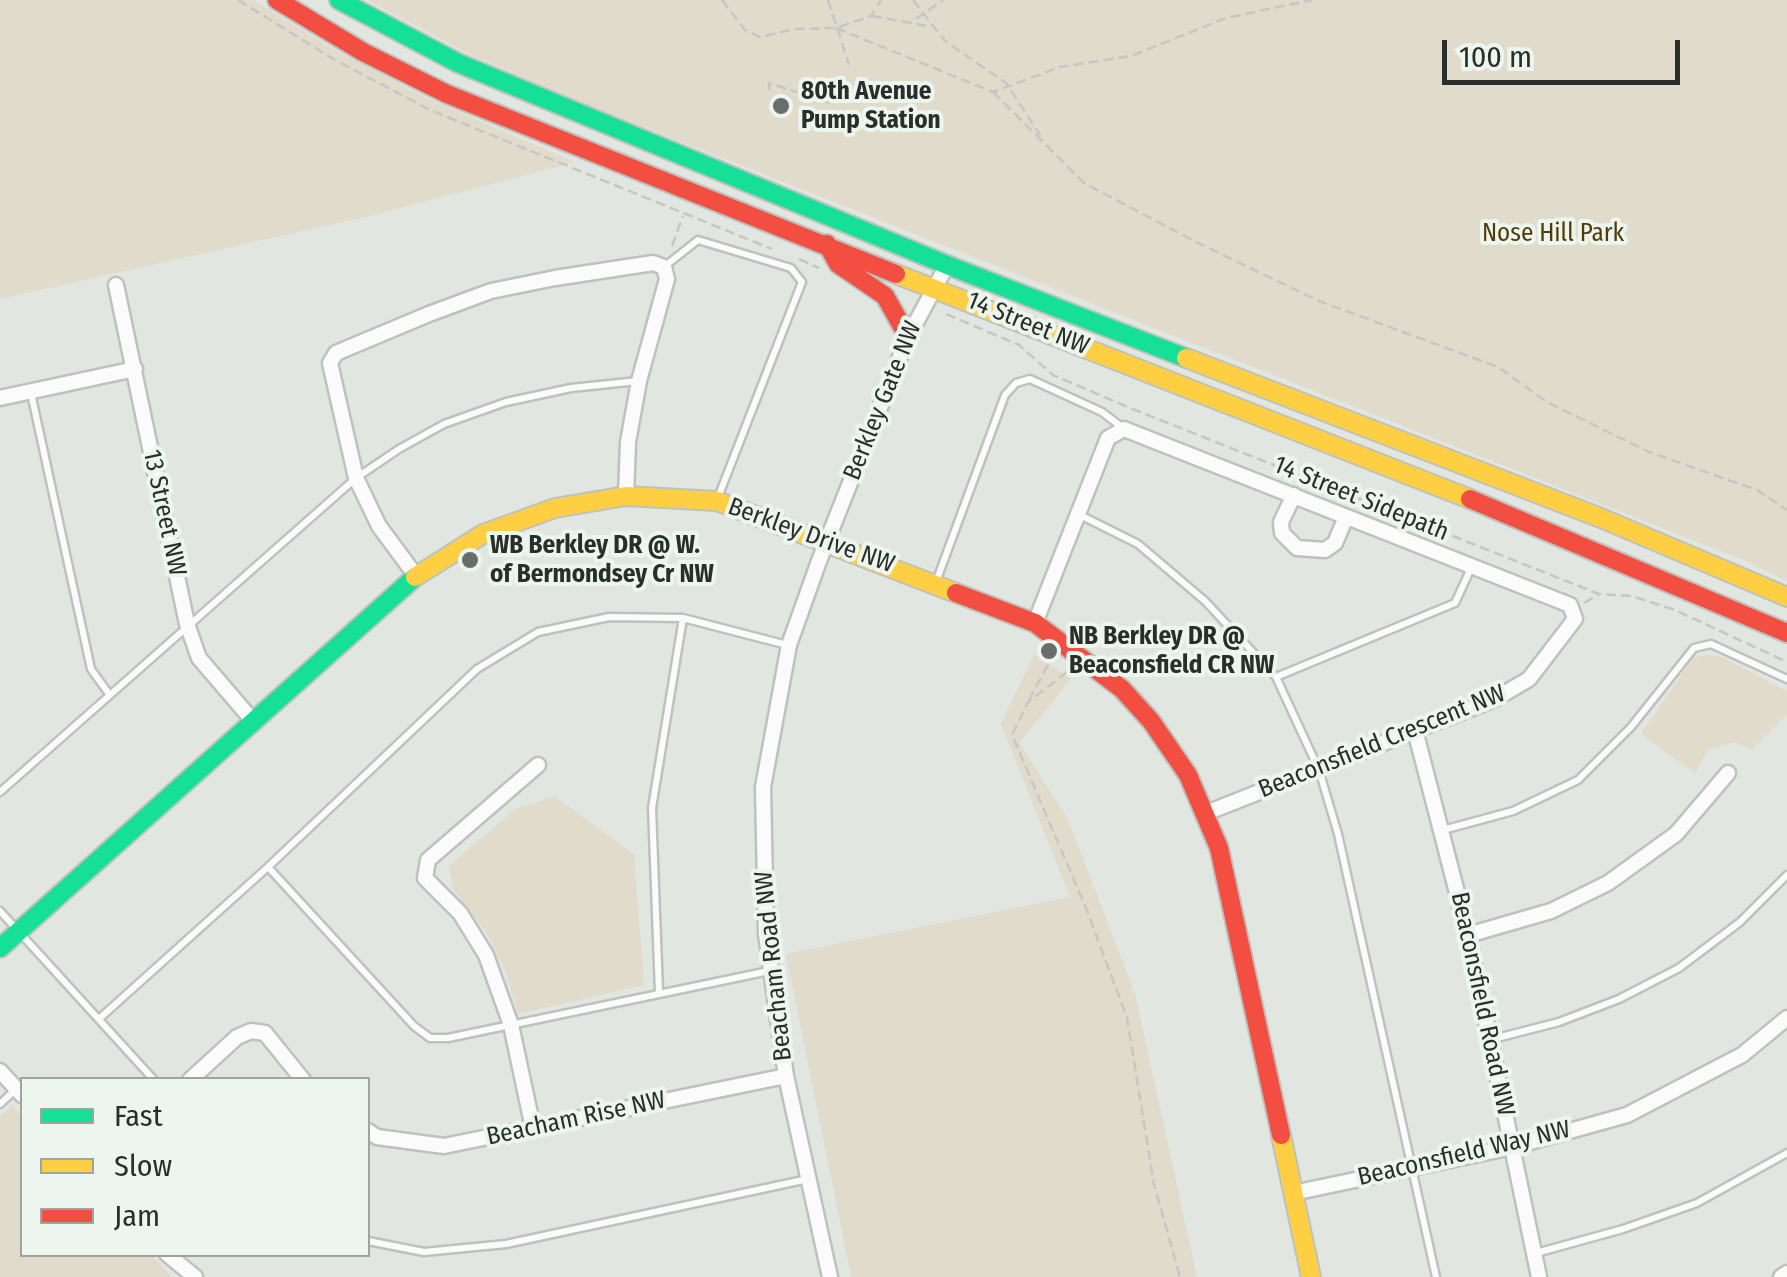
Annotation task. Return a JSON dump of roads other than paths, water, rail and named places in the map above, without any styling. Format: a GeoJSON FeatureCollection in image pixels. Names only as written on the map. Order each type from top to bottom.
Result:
{"type":"FeatureCollection","features":[{"type":"Feature","properties":{"kind":"main road","name":"14 Street NW"},"geometry":{"type":"LineString","coordinates":[[277,0],[363,52],[447,94],[587,153],[1589,546],[1787,632]]}},
{"type":"Feature","properties":{"kind":"main road","name":"14 Street NW"},"geometry":{"type":"LineString","coordinates":[[339,0],[458,63],[947,265],[1600,518],[1787,597]]}},
{"type":"Feature","properties":{"kind":"main road"},"geometry":{"type":"LineString","coordinates":[[826,244],[838,264],[884,296],[908,337]]}},
{"type":"Feature","properties":{"kind":"main road","name":"Berkley Drive NW"},"geometry":{"type":"LineString","coordinates":[[0,948],[416,576],[483,534],[555,508],[626,496],[717,501],[936,582],[1034,623],[1102,672],[1151,720],[1188,774],[1206,814],[1232,900],[1311,1277]]}},
{"type":"Feature","properties":{"kind":"street"},"geometry":{"type":"LineString","coordinates":[[416,576],[379,526],[356,478],[330,374],[336,354],[490,291],[653,263],[664,267],[668,279],[639,381],[628,442],[626,496]]}},
{"type":"Feature","properties":{"kind":"street","name":"Berkley Gate NW"},"geometry":{"type":"LineString","coordinates":[[826,540],[908,337],[947,265]]}},
{"type":"Feature","properties":{"kind":"street","name":"13 Street NW"},"geometry":{"type":"LineString","coordinates":[[116,285],[187,624],[199,658],[253,721]]}},
{"type":"Feature","properties":{"kind":"street"},"geometry":{"type":"LineString","coordinates":[[0,398],[135,369]]}},
{"type":"Feature","properties":{"kind":"street"},"geometry":{"type":"LineString","coordinates":[[1034,623],[1108,438],[1124,429]]}},
{"type":"Feature","properties":{"kind":"street","name":"Beaconsfield Crescent NW"},"geometry":{"type":"LineString","coordinates":[[1124,429],[1473,564],[1570,606],[1575,619],[1529,679],[1416,734],[1206,814]]}},
{"type":"Feature","properties":{"kind":"street"},"geometry":{"type":"LineString","coordinates":[[1294,496],[1282,522],[1282,533],[1296,548],[1312,552],[1335,543],[1346,517]]}},
{"type":"Feature","properties":{"kind":"street","name":"Beacham Road NW"},"geometry":{"type":"LineString","coordinates":[[826,540],[789,645],[763,787],[762,883],[786,1076],[830,1277]]}},
{"type":"Feature","properties":{"kind":"street","name":"Beaconsfield Road NW"},"geometry":{"type":"LineString","coordinates":[[1416,734],[1492,1039],[1539,1277]]}},
{"type":"Feature","properties":{"kind":"street"},"geometry":{"type":"LineString","coordinates":[[533,1128],[511,1025],[486,955],[460,913],[426,878],[428,860],[538,765]]}},
{"type":"Feature","properties":{"kind":"street"},"geometry":{"type":"LineString","coordinates":[[1468,935],[1550,911],[1608,883],[1676,834],[1728,773]]}},
{"type":"Feature","properties":{"kind":"street","name":"Beaconsfield Way NW"},"geometry":{"type":"LineString","coordinates":[[1293,1192],[1512,1147],[1628,1115],[1742,1055],[1787,1018]]}},
{"type":"Feature","properties":{"kind":"street"},"geometry":{"type":"LineString","coordinates":[[193,1077],[237,1037],[251,1031],[265,1033],[301,1077]]}},
{"type":"Feature","properties":{"kind":"street"},"geometry":{"type":"LineString","coordinates":[[0,1071],[19,1092]]}},
{"type":"Feature","properties":{"kind":"street","name":"Beacham Rise NW"},"geometry":{"type":"LineString","coordinates":[[370,1132],[377,1137],[444,1146],[786,1076]]}},
{"type":"Feature","properties":{"kind":"street"},"geometry":{"type":"LineString","coordinates":[[171,1257],[195,1277]]}},
{"type":"Feature","properties":{"kind":"street"},"geometry":{"type":"LineString","coordinates":[[1780,1277],[1787,1273]]}},
{"type":"Feature","properties":{"kind":"lane"},"geometry":{"type":"LineString","coordinates":[[664,267],[698,240],[791,268],[802,282],[717,501]]}},
{"type":"Feature","properties":{"kind":"lane"},"geometry":{"type":"LineString","coordinates":[[936,582],[1005,396],[1016,383],[1030,379],[1102,412],[1124,429]]}},
{"type":"Feature","properties":{"kind":"lane"},"geometry":{"type":"LineString","coordinates":[[0,792],[356,478],[444,424],[506,402],[571,388],[639,381]]}},
{"type":"Feature","properties":{"kind":"lane"},"geometry":{"type":"LineString","coordinates":[[30,392],[91,669],[109,694]]}},
{"type":"Feature","properties":{"kind":"lane"},"geometry":{"type":"LineString","coordinates":[[1079,514],[1138,544],[1204,601],[1276,677],[1319,770],[1338,834],[1436,1277]]}},
{"type":"Feature","properties":{"kind":"lane"},"geometry":{"type":"LineString","coordinates":[[1276,677],[1455,602],[1473,564]]}},
{"type":"Feature","properties":{"kind":"lane"},"geometry":{"type":"LineString","coordinates":[[100,1018],[268,867],[477,669],[538,632],[609,617],[683,618],[789,645]]}},
{"type":"Feature","properties":{"kind":"lane"},"geometry":{"type":"LineString","coordinates":[[659,992],[652,808],[683,618]]}},
{"type":"Feature","properties":{"kind":"lane"},"geometry":{"type":"LineString","coordinates":[[1443,830],[1513,811],[1578,780],[1631,727],[1694,648],[1711,644],[1787,679]]}},
{"type":"Feature","properties":{"kind":"lane"},"geometry":{"type":"LineString","coordinates":[[268,867],[414,1026],[430,1038],[771,971]]}},
{"type":"Feature","properties":{"kind":"lane"},"geometry":{"type":"LineString","coordinates":[[1492,1039],[1574,1016],[1679,968],[1740,922],[1787,875]]}},
{"type":"Feature","properties":{"kind":"lane"},"geometry":{"type":"LineString","coordinates":[[0,910],[151,1077]]}},
{"type":"Feature","properties":{"kind":"lane"},"geometry":{"type":"LineString","coordinates":[[0,1104],[19,1092]]}},
{"type":"Feature","properties":{"kind":"lane"},"geometry":{"type":"LineString","coordinates":[[1534,1253],[1623,1229],[1697,1202],[1787,1154]]}},
{"type":"Feature","properties":{"kind":"lane"},"geometry":{"type":"LineString","coordinates":[[370,1242],[424,1252],[506,1244],[809,1178]]}},
{"type":"Feature","properties":{"kind":"place","name":"80th Avenue Pump Station"},"geometry":{"type":"Point","coordinates":[781,106]}},
{"type":"Feature","properties":{"kind":"place","name":"WB Berkley DR @ W. of Bermondsey Cr NW"},"geometry":{"type":"Point","coordinates":[470,560]}},
{"type":"Feature","properties":{"kind":"place","name":"NB Berkley DR @ Beaconsfield CR NW"},"geometry":{"type":"Point","coordinates":[1049,651]}},
{"type":"Feature","properties":{"kind":"park label","name":"Nose Hill Park"},"geometry":{"type":"Point","coordinates":[1553,234]}}]}
